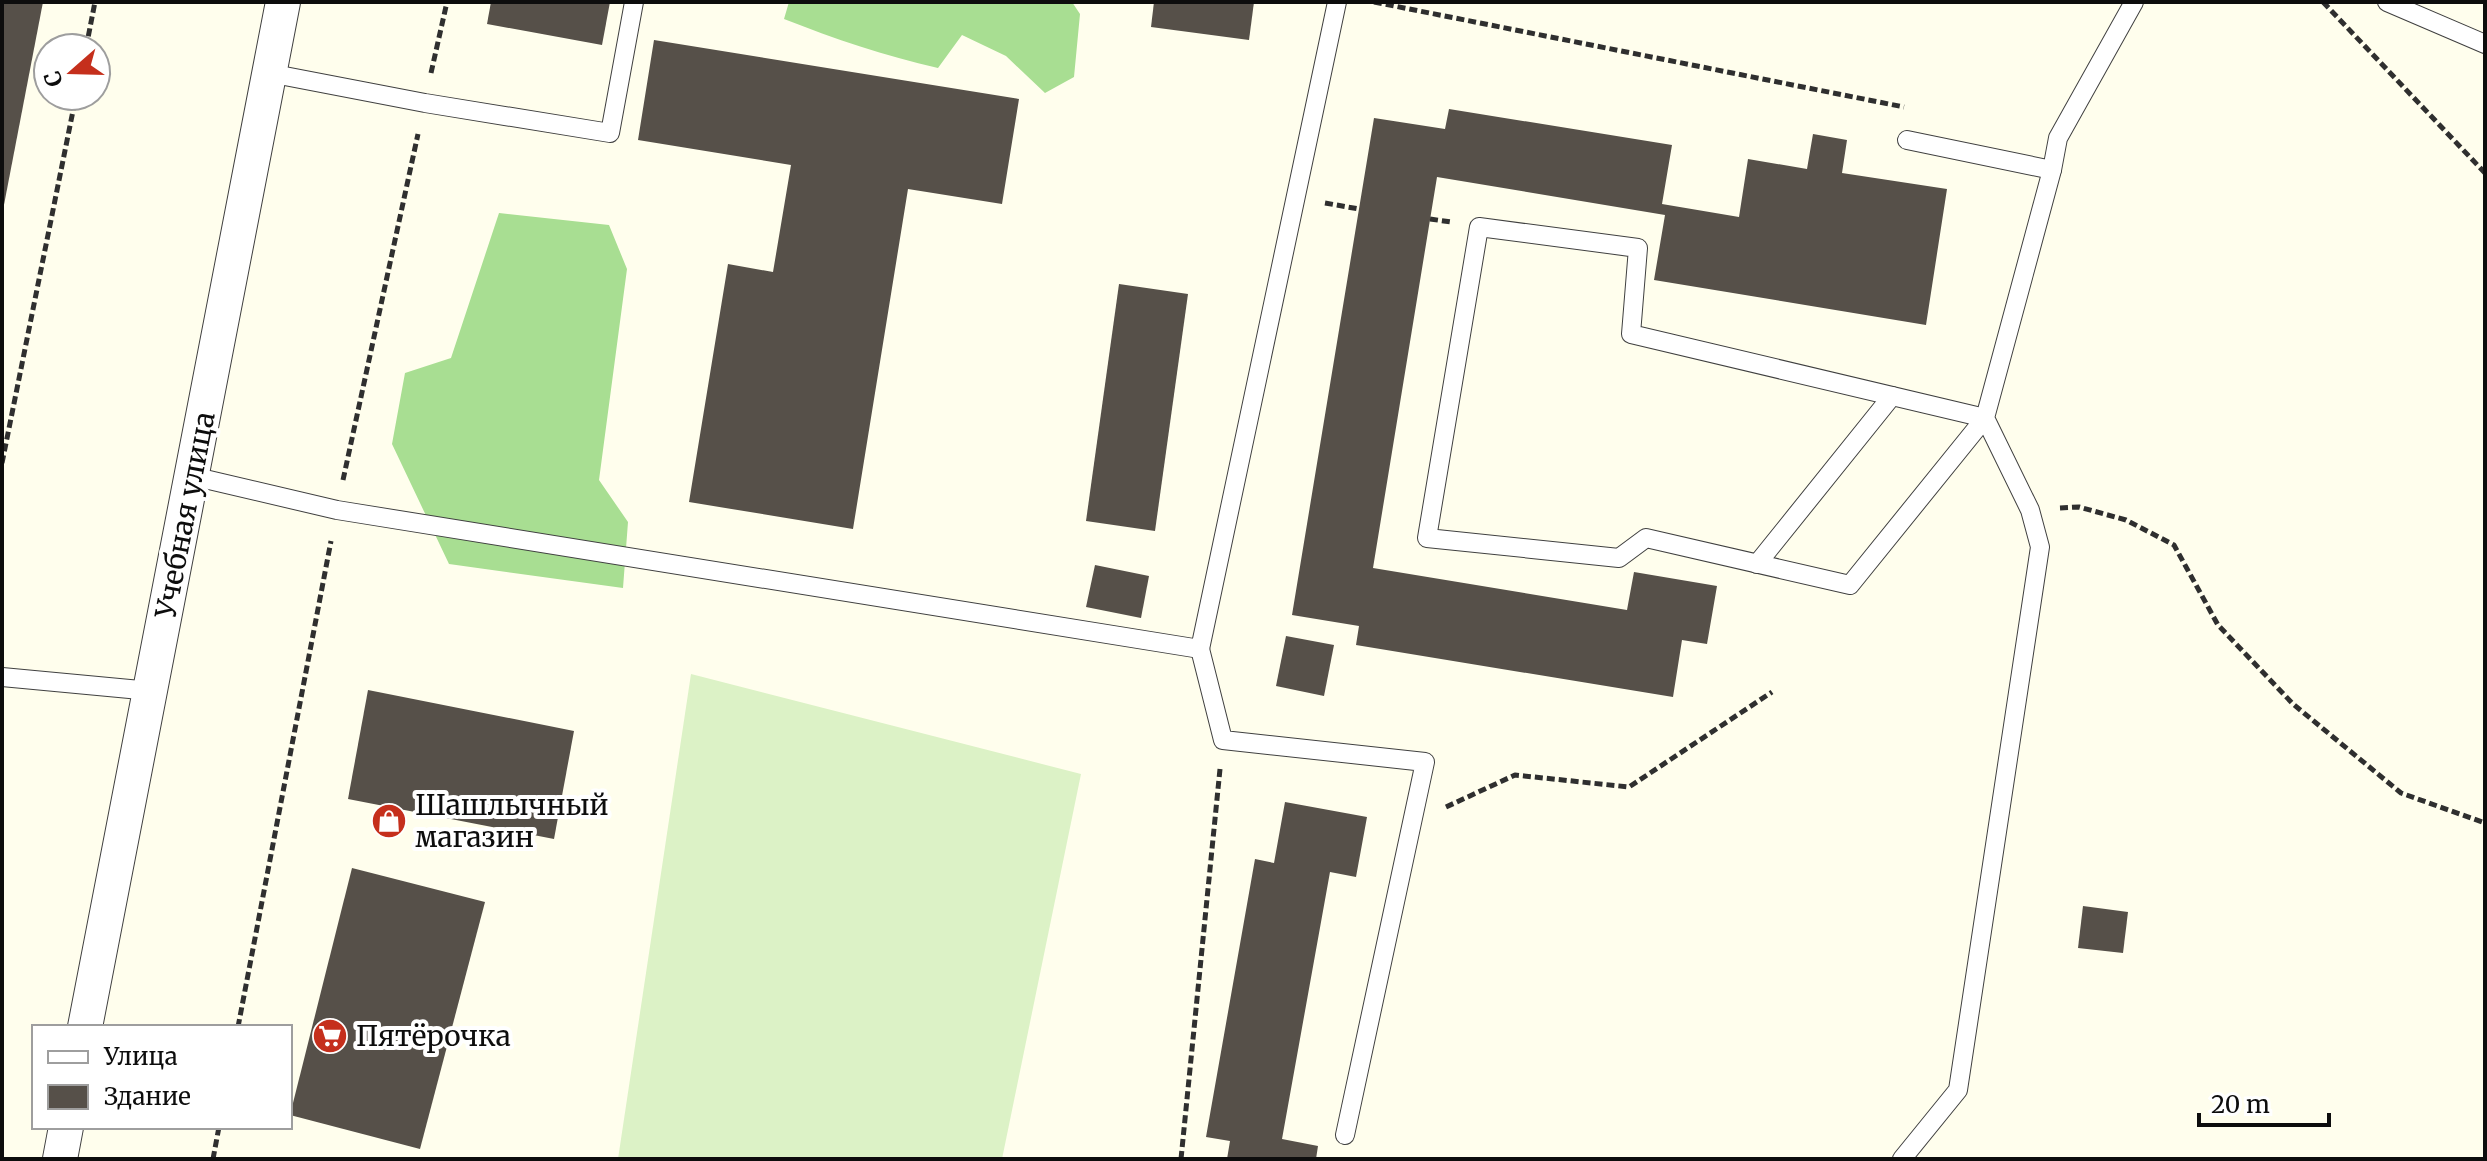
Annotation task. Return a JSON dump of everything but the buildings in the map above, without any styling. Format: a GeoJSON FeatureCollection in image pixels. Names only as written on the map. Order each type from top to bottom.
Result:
{"type":"FeatureCollection","features":[{"type":"Feature","properties":{"kind":"street","name":"Учебная улица"},"geometry":{"type":"LineString","coordinates":[[85,1025],[283,2]]}},
{"type":"Feature","properties":{"kind":"street"},"geometry":{"type":"LineString","coordinates":[[60,1159],[66,1129]]}},
{"type":"Feature","properties":{"kind":"lane"},"geometry":{"type":"LineString","coordinates":[[269,73],[425,103],[610,133],[634,2]]}},
{"type":"Feature","properties":{"kind":"lane"},"geometry":{"type":"LineString","coordinates":[[1337,2],[1200,649],[1223,740],[1425,762],[1345,1135]]}},
{"type":"Feature","properties":{"kind":"lane"},"geometry":{"type":"LineString","coordinates":[[1985,418],[1631,334],[1638,248],[1479,227],[1427,538],[1619,558],[1646,538],[1850,585],[1985,418],[2058,138],[2134,2]]}},
{"type":"Feature","properties":{"kind":"lane"},"geometry":{"type":"LineString","coordinates":[[2387,2],[2485,44]]}},
{"type":"Feature","properties":{"kind":"lane"},"geometry":{"type":"LineString","coordinates":[[1907,140],[2052,170]]}},
{"type":"Feature","properties":{"kind":"lane"},"geometry":{"type":"LineString","coordinates":[[1757,564],[1892,396]]}},
{"type":"Feature","properties":{"kind":"lane"},"geometry":{"type":"LineString","coordinates":[[1902,1159],[1958,1090],[2040,547],[2030,510],[1985,418]]}},
{"type":"Feature","properties":{"kind":"lane"},"geometry":{"type":"LineString","coordinates":[[192,476],[337,510],[1200,649]]}},
{"type":"Feature","properties":{"kind":"lane"},"geometry":{"type":"LineString","coordinates":[[2,677],[151,691]]}},
{"type":"Feature","properties":{"kind":"path"},"geometry":{"type":"LineString","coordinates":[[89,32],[95,2]]}},
{"type":"Feature","properties":{"kind":"path"},"geometry":{"type":"LineString","coordinates":[[1374,2],[1918,110]]}},
{"type":"Feature","properties":{"kind":"path"},"geometry":{"type":"LineString","coordinates":[[2323,2],[2485,173]]}},
{"type":"Feature","properties":{"kind":"path"},"geometry":{"type":"LineString","coordinates":[[2,463],[73,112]]}},
{"type":"Feature","properties":{"kind":"path"},"geometry":{"type":"LineString","coordinates":[[2030,510],[2079,507],[2126,520],[2174,545],[2218,625],[2293,704],[2401,793],[2485,823]]}},
{"type":"Feature","properties":{"kind":"path"},"geometry":{"type":"LineString","coordinates":[[1412,822],[1515,775],[1629,787],[1772,692]]}},
{"type":"Feature","properties":{"kind":"path"},"geometry":{"type":"LineString","coordinates":[[1181,1159],[1223,740]]}},
{"type":"Feature","properties":{"kind":"path"},"geometry":{"type":"LineString","coordinates":[[213,1159],[219,1129]]}},
{"type":"Feature","properties":{"kind":"green space"},"geometry":{"type":"Polygon","coordinates":[[[789,2],[1072,2],[1080,14],[1074,77],[1045,93],[1006,56],[962,35],[938,68],[918,63],[784,19],[789,2]]]}},
{"type":"Feature","properties":{"kind":"green space"},"geometry":{"type":"Polygon","coordinates":[[[499,213],[609,225],[627,269],[599,480],[628,522],[623,588],[449,564],[392,444],[405,373],[451,358],[499,213]]]}},
{"type":"Feature","properties":{"kind":"green space"},"geometry":{"type":"Polygon","coordinates":[[[691,674],[1081,774],[1002,1159],[618,1159],[691,674]]]}},
{"type":"Feature","properties":{"kind":"place","name":"Шашлычный магазин"},"geometry":{"type":"Point","coordinates":[389,821]}},
{"type":"Feature","properties":{"kind":"place","name":"Пятёрочка"},"geometry":{"type":"Point","coordinates":[330,1036]}}]}
